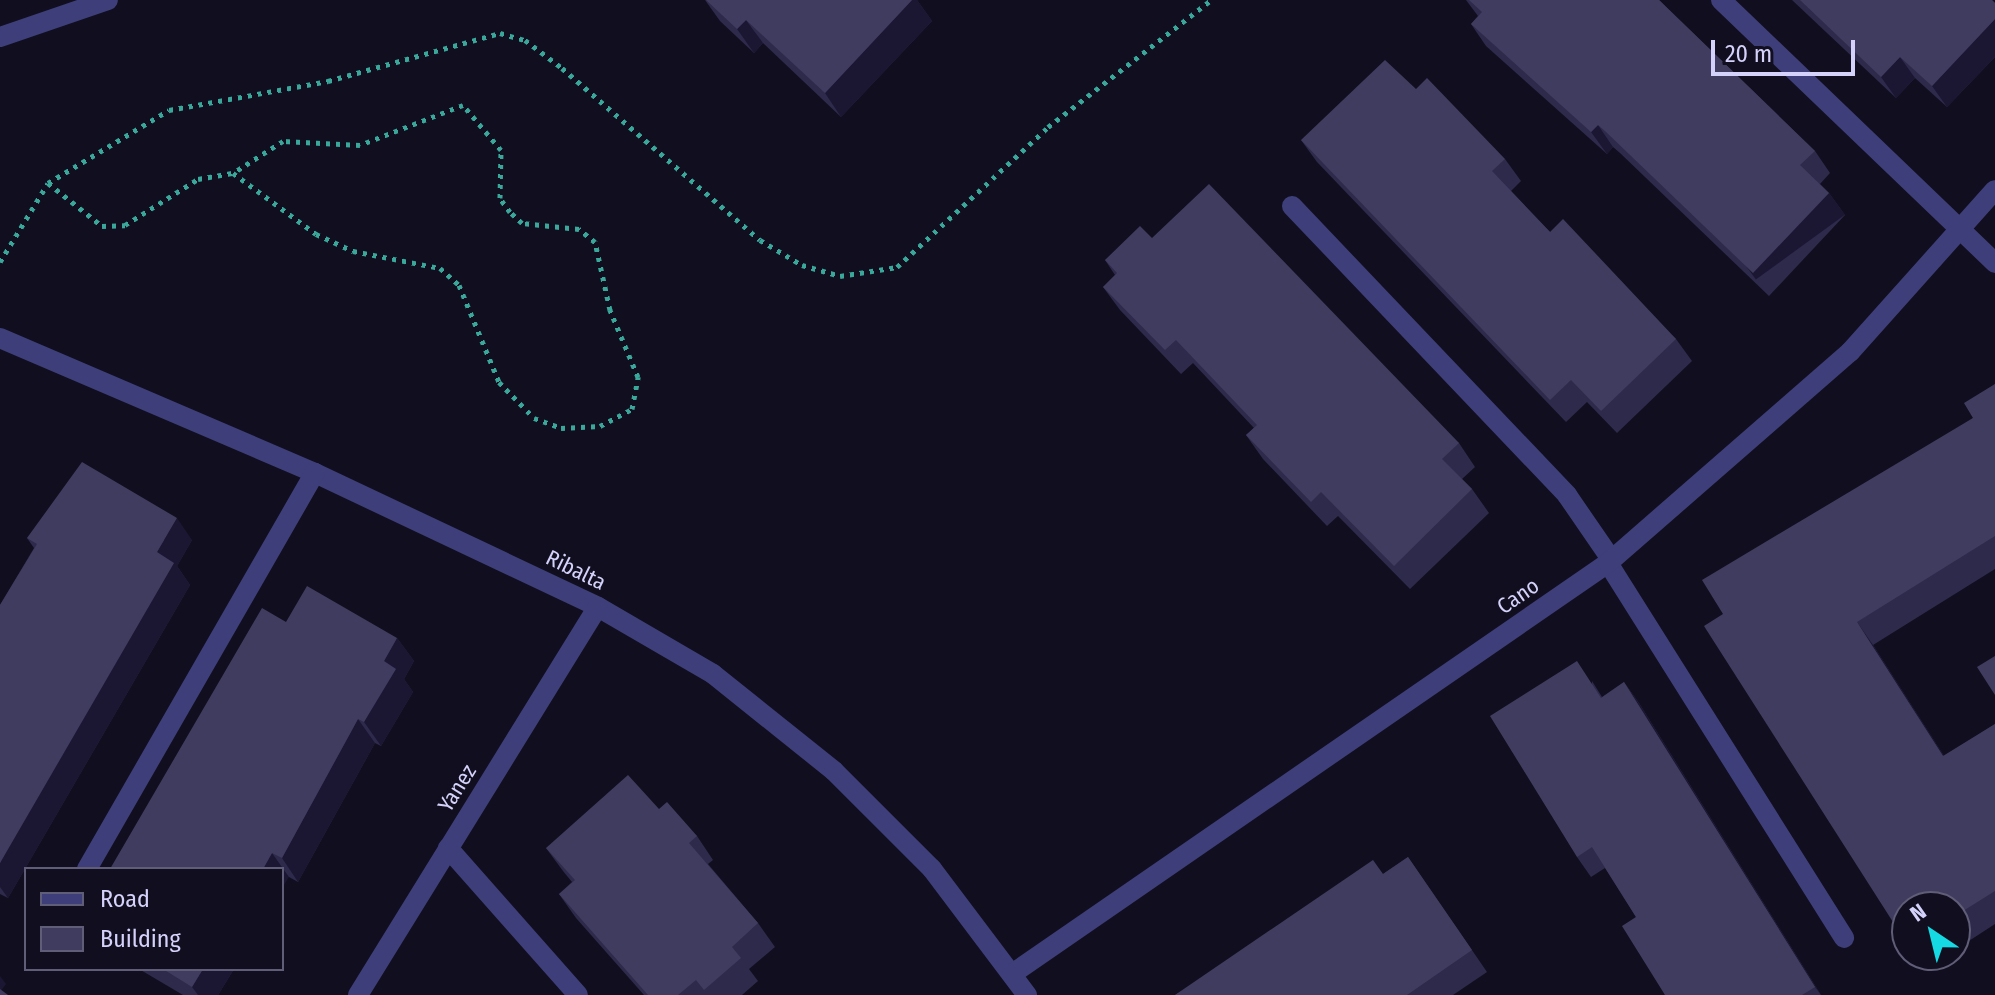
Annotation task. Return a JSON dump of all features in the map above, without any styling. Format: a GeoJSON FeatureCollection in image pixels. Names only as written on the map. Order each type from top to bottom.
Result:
{"type":"FeatureCollection","features":[{"type":"Feature","properties":{"kind":"street"},"geometry":{"type":"LineString","coordinates":[[0,37],[108,0]]}},
{"type":"Feature","properties":{"kind":"street"},"geometry":{"type":"LineString","coordinates":[[1721,0],[1995,263]]}},
{"type":"Feature","properties":{"kind":"street","name":"Cano"},"geometry":{"type":"LineString","coordinates":[[1012,974],[1610,561],[1850,352],[1995,190]]}},
{"type":"Feature","properties":{"kind":"street"},"geometry":{"type":"LineString","coordinates":[[1292,206],[1567,495],[1844,938]]}},
{"type":"Feature","properties":{"kind":"street","name":"Ribalta"},"geometry":{"type":"LineString","coordinates":[[0,338],[315,473],[598,607],[713,674],[834,771],[932,869],[1027,995]]}},
{"type":"Feature","properties":{"kind":"street"},"geometry":{"type":"LineString","coordinates":[[88,867],[315,473]]}},
{"type":"Feature","properties":{"kind":"street","name":"Yanez"},"geometry":{"type":"LineString","coordinates":[[358,995],[598,607]]}},
{"type":"Feature","properties":{"kind":"street"},"geometry":{"type":"LineString","coordinates":[[448,848],[578,995]]}},
{"type":"Feature","properties":{"kind":"path"},"geometry":{"type":"LineString","coordinates":[[0,262],[48,183],[169,110],[328,81],[500,33],[525,40],[562,68],[760,240],[840,276],[897,267],[1048,127],[1211,0]]}},
{"type":"Feature","properties":{"kind":"path"},"geometry":{"type":"LineString","coordinates":[[48,183],[102,226],[125,225],[198,179],[233,173],[283,141],[360,145],[463,105],[501,150],[500,198],[510,212],[522,223],[579,229],[595,242],[610,310],[638,377],[632,409],[600,426],[561,428],[534,418],[499,382],[459,285],[440,268],[353,251],[316,234],[233,173]]}},
{"type":"Feature","properties":{"kind":"building"},"geometry":{"type":"Polygon","coordinates":[[[706,0],[912,0],[825,93],[746,20],[737,29],[706,0]]]}},
{"type":"Feature","properties":{"kind":"building"},"geometry":{"type":"Polygon","coordinates":[[[1469,0],[1659,0],[1815,151],[1800,165],[1829,193],[1753,273],[1605,131],[1598,125],[1591,132],[1471,24],[1482,12],[1469,0]]]}},
{"type":"Feature","properties":{"kind":"building"},"geometry":{"type":"Polygon","coordinates":[[[1800,0],[1992,0],[1995,3],[1995,19],[1932,86],[1900,57],[1881,77],[1800,0]]]}},
{"type":"Feature","properties":{"kind":"building"},"geometry":{"type":"Polygon","coordinates":[[[1385,60],[1416,89],[1427,78],[1505,159],[1492,171],[1550,232],[1563,219],[1676,339],[1601,411],[1571,380],[1550,400],[1301,140],[1385,60]]]}},
{"type":"Feature","properties":{"kind":"building"},"geometry":{"type":"Polygon","coordinates":[[[1209,184],[1459,443],[1442,459],[1472,489],[1394,566],[1321,492],[1311,502],[1246,435],[1257,425],[1176,340],[1165,350],[1103,287],[1117,273],[1105,260],[1140,226],[1152,238],[1209,184]]]}},
{"type":"Feature","properties":{"kind":"building"},"geometry":{"type":"Polygon","coordinates":[[[1995,384],[1995,536],[1857,622],[1943,756],[1995,724],[1995,891],[1971,906],[1971,891],[1891,891],[1891,919],[1704,626],[1723,614],[1702,580],[1973,418],[1964,403],[1995,384]]]}},
{"type":"Feature","properties":{"kind":"building"},"geometry":{"type":"Polygon","coordinates":[[[82,462],[177,518],[157,552],[174,563],[0,863],[0,605],[37,544],[27,538],[82,462]]]}},
{"type":"Feature","properties":{"kind":"building"},"geometry":{"type":"Polygon","coordinates":[[[307,586],[397,638],[384,661],[396,669],[364,722],[358,719],[282,858],[272,853],[264,867],[111,867],[262,608],[286,622],[307,586]]]}},
{"type":"Feature","properties":{"kind":"building"},"geometry":{"type":"Polygon","coordinates":[[[1995,656],[1995,695],[1977,667],[1995,656]]]}},
{"type":"Feature","properties":{"kind":"building"},"geometry":{"type":"Polygon","coordinates":[[[1577,661],[1601,698],[1624,682],[1815,987],[1802,995],[1665,995],[1622,926],[1636,917],[1592,847],[1577,857],[1490,716],[1577,661]]]}},
{"type":"Feature","properties":{"kind":"building"},"geometry":{"type":"Polygon","coordinates":[[[628,775],[659,809],[667,802],[697,836],[689,843],[758,923],[732,947],[741,958],[704,990],[696,980],[678,995],[648,995],[559,894],[575,880],[546,848],[628,775]]]}},
{"type":"Feature","properties":{"kind":"building"},"geometry":{"type":"Polygon","coordinates":[[[1408,857],[1472,950],[1407,995],[1175,995],[1373,860],[1383,874],[1408,857]]]}},
{"type":"Feature","properties":{"kind":"building"},"geometry":{"type":"Polygon","coordinates":[[[166,971],[202,971],[192,987],[166,971]]]}}]}
